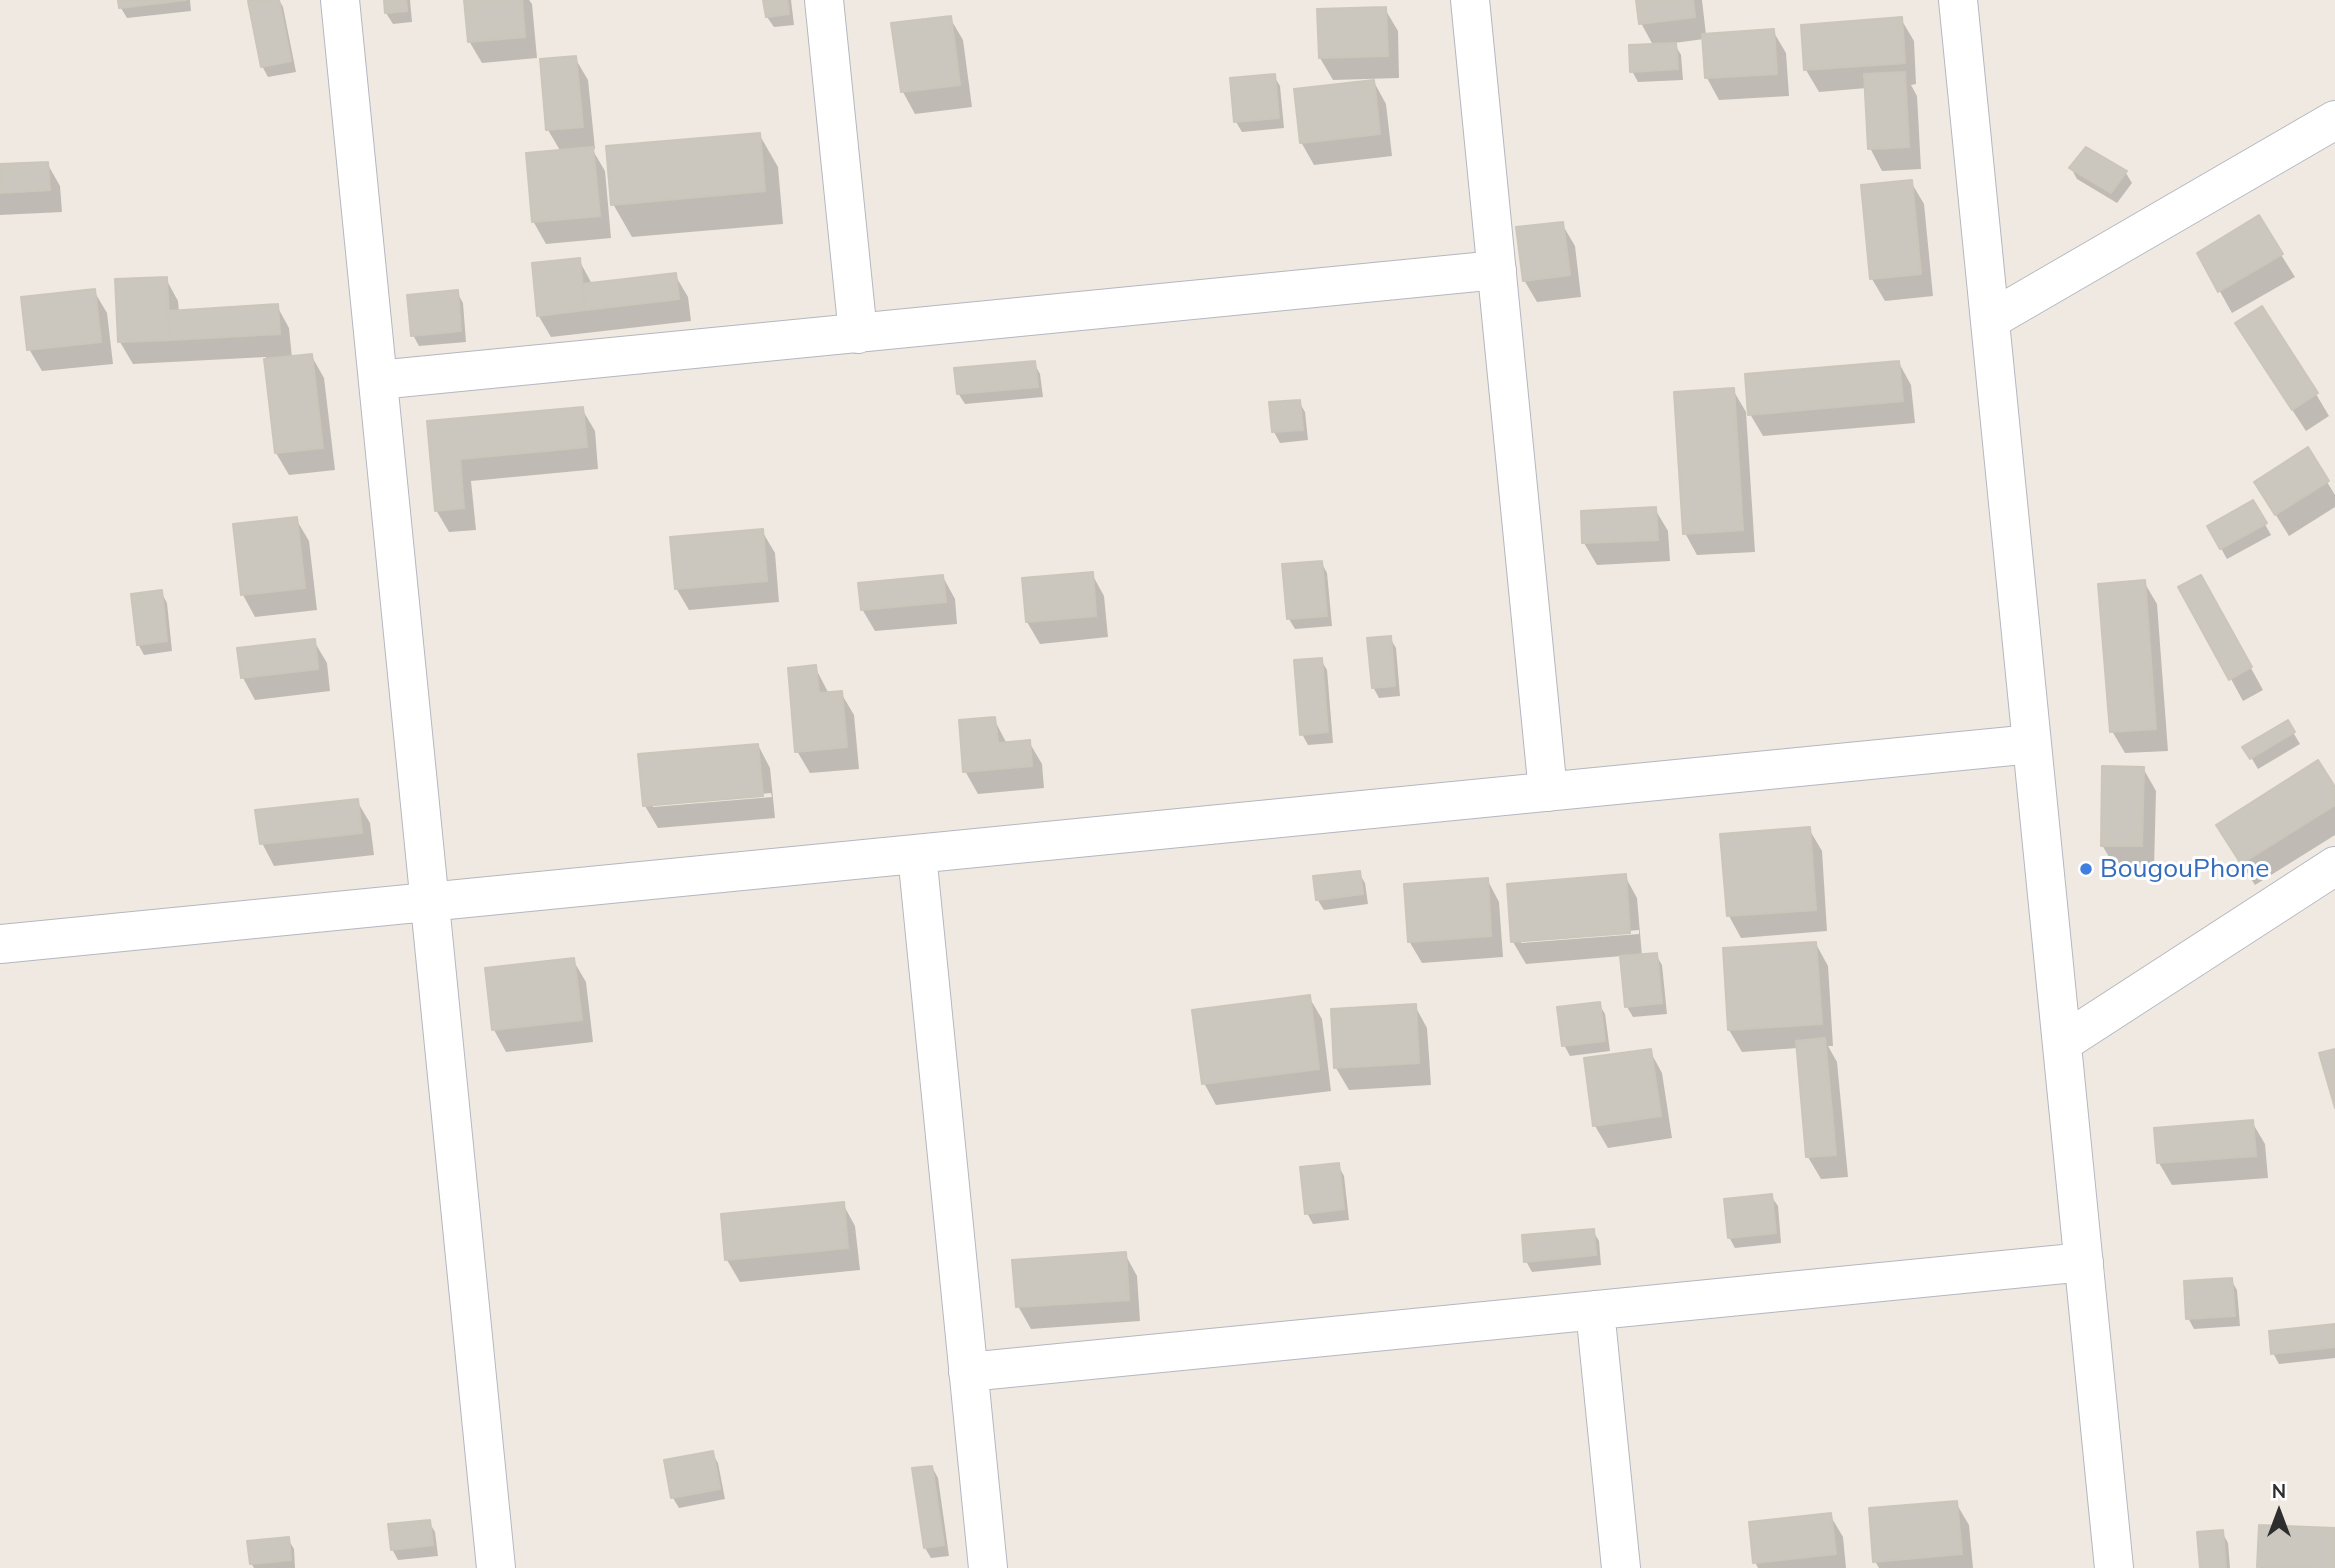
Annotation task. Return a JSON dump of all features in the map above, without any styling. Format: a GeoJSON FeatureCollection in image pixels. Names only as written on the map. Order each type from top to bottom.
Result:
{"type":"FeatureCollection","features":[{"type":"Feature","properties":{"kind":"street"},"geometry":{"type":"LineString","coordinates":[[340,0],[496,1568]]}},
{"type":"Feature","properties":{"kind":"street"},"geometry":{"type":"LineString","coordinates":[[824,0],[858,334]]}},
{"type":"Feature","properties":{"kind":"street"},"geometry":{"type":"LineString","coordinates":[[1470,0],[1549,792]]}},
{"type":"Feature","properties":{"kind":"street"},"geometry":{"type":"LineString","coordinates":[[1958,0],[2114,1568]]}},
{"type":"Feature","properties":{"kind":"street"},"geometry":{"type":"LineString","coordinates":[[1990,320],[2335,120]]}},
{"type":"Feature","properties":{"kind":"street"},"geometry":{"type":"LineString","coordinates":[[378,380],[1497,270]]}},
{"type":"Feature","properties":{"kind":"street"},"geometry":{"type":"LineString","coordinates":[[0,944],[2032,744]]}},
{"type":"Feature","properties":{"kind":"street"},"geometry":{"type":"LineString","coordinates":[[917,854],[988,1568]]}},
{"type":"Feature","properties":{"kind":"street"},"geometry":{"type":"LineString","coordinates":[[2062,1043],[2335,866]]}},
{"type":"Feature","properties":{"kind":"street"},"geometry":{"type":"LineString","coordinates":[[968,1372],[2084,1262]]}},
{"type":"Feature","properties":{"kind":"street"},"geometry":{"type":"LineString","coordinates":[[1595,1310],[1621,1568]]}},
{"type":"Feature","properties":{"kind":"building"},"geometry":{"type":"Polygon","coordinates":[[[118,0],[186,0],[119,8],[118,0]]]}},
{"type":"Feature","properties":{"kind":"building"},"geometry":{"type":"Polygon","coordinates":[[[279,0],[291,61],[261,67],[248,1],[279,0]]]}},
{"type":"Feature","properties":{"kind":"building"},"geometry":{"type":"Polygon","coordinates":[[[384,0],[406,0],[407,11],[385,13],[384,0]]]}},
{"type":"Feature","properties":{"kind":"building"},"geometry":{"type":"Polygon","coordinates":[[[464,0],[522,0],[525,37],[468,42],[464,0]]]}},
{"type":"Feature","properties":{"kind":"building"},"geometry":{"type":"Polygon","coordinates":[[[763,0],[787,0],[789,14],[766,17],[763,0]]]}},
{"type":"Feature","properties":{"kind":"building"},"geometry":{"type":"Polygon","coordinates":[[[1636,0],[1693,0],[1695,17],[1639,24],[1636,0]]]}},
{"type":"Feature","properties":{"kind":"building"},"geometry":{"type":"Polygon","coordinates":[[[1386,7],[1388,56],[1319,58],[1317,9],[1386,7]]]}},
{"type":"Feature","properties":{"kind":"building"},"geometry":{"type":"Polygon","coordinates":[[[951,16],[960,85],[901,92],[891,23],[951,16]]]}},
{"type":"Feature","properties":{"kind":"building"},"geometry":{"type":"Polygon","coordinates":[[[1902,17],[1905,63],[1804,70],[1801,25],[1902,17]]]}},
{"type":"Feature","properties":{"kind":"building"},"geometry":{"type":"Polygon","coordinates":[[[1774,29],[1777,74],[1705,78],[1702,34],[1774,29]]]}},
{"type":"Feature","properties":{"kind":"building"},"geometry":{"type":"Polygon","coordinates":[[[1676,43],[1678,69],[1630,72],[1629,45],[1676,43]]]}},
{"type":"Feature","properties":{"kind":"building"},"geometry":{"type":"Polygon","coordinates":[[[576,56],[583,127],[546,130],[540,59],[576,56]]]}},
{"type":"Feature","properties":{"kind":"building"},"geometry":{"type":"Polygon","coordinates":[[[1905,72],[1909,147],[1868,149],[1864,74],[1905,72]]]}},
{"type":"Feature","properties":{"kind":"building"},"geometry":{"type":"Polygon","coordinates":[[[1275,74],[1279,118],[1234,122],[1230,78],[1275,74]]]}},
{"type":"Feature","properties":{"kind":"building"},"geometry":{"type":"Polygon","coordinates":[[[1374,80],[1380,134],[1300,143],[1294,89],[1374,80]]]}},
{"type":"Feature","properties":{"kind":"building"},"geometry":{"type":"Polygon","coordinates":[[[760,133],[765,191],[611,205],[606,146],[760,133]]]}},
{"type":"Feature","properties":{"kind":"building"},"geometry":{"type":"Polygon","coordinates":[[[593,147],[600,216],[532,222],[526,153],[593,147]]]}},
{"type":"Feature","properties":{"kind":"building"},"geometry":{"type":"Polygon","coordinates":[[[2086,147],[2127,171],[2111,193],[2069,168],[2086,147]]]}},
{"type":"Feature","properties":{"kind":"building"},"geometry":{"type":"Polygon","coordinates":[[[48,162],[50,190],[0,193],[0,164],[48,162]]]}},
{"type":"Feature","properties":{"kind":"building"},"geometry":{"type":"Polygon","coordinates":[[[1912,180],[1921,274],[1870,279],[1861,185],[1912,180]]]}},
{"type":"Feature","properties":{"kind":"building"},"geometry":{"type":"Polygon","coordinates":[[[2259,215],[2283,254],[2218,292],[2197,253],[2259,215]]]}},
{"type":"Feature","properties":{"kind":"building"},"geometry":{"type":"Polygon","coordinates":[[[1563,222],[1570,275],[1523,281],[1516,227],[1563,222]]]}},
{"type":"Feature","properties":{"kind":"building"},"geometry":{"type":"Polygon","coordinates":[[[580,258],[585,310],[537,316],[532,263],[580,258]]]}},
{"type":"Feature","properties":{"kind":"building"},"geometry":{"type":"Polygon","coordinates":[[[676,273],[679,299],[585,310],[582,284],[676,273]]]}},
{"type":"Feature","properties":{"kind":"building"},"geometry":{"type":"Polygon","coordinates":[[[167,277],[170,340],[118,342],[115,279],[167,277]]]}},
{"type":"Feature","properties":{"kind":"building"},"geometry":{"type":"Polygon","coordinates":[[[95,289],[101,342],[27,350],[21,297],[95,289]]]}},
{"type":"Feature","properties":{"kind":"building"},"geometry":{"type":"Polygon","coordinates":[[[458,290],[461,331],[411,336],[407,295],[458,290]]]}},
{"type":"Feature","properties":{"kind":"building"},"geometry":{"type":"Polygon","coordinates":[[[278,304],[280,334],[170,340],[168,311],[278,304]]]}},
{"type":"Feature","properties":{"kind":"building"},"geometry":{"type":"Polygon","coordinates":[[[2262,306],[2318,393],[2292,410],[2235,323],[2262,306]]]}},
{"type":"Feature","properties":{"kind":"building"},"geometry":{"type":"Polygon","coordinates":[[[312,354],[323,448],[275,453],[264,359],[312,354]]]}},
{"type":"Feature","properties":{"kind":"building"},"geometry":{"type":"Polygon","coordinates":[[[1035,361],[1038,387],[957,394],[954,368],[1035,361]]]}},
{"type":"Feature","properties":{"kind":"building"},"geometry":{"type":"Polygon","coordinates":[[[1899,361],[1903,401],[1748,415],[1745,374],[1899,361]]]}},
{"type":"Feature","properties":{"kind":"building"},"geometry":{"type":"Polygon","coordinates":[[[1734,388],[1743,530],[1683,534],[1674,392],[1734,388]]]}},
{"type":"Feature","properties":{"kind":"building"},"geometry":{"type":"Polygon","coordinates":[[[1300,400],[1303,430],[1272,432],[1269,402],[1300,400]]]}},
{"type":"Feature","properties":{"kind":"building"},"geometry":{"type":"Polygon","coordinates":[[[583,407],[587,447],[460,459],[464,508],[435,511],[427,421],[583,407]]]}},
{"type":"Feature","properties":{"kind":"building"},"geometry":{"type":"Polygon","coordinates":[[[2308,447],[2329,481],[2275,515],[2254,482],[2308,447]]]}},
{"type":"Feature","properties":{"kind":"building"},"geometry":{"type":"Polygon","coordinates":[[[2253,500],[2267,523],[2220,549],[2207,526],[2253,500]]]}},
{"type":"Feature","properties":{"kind":"building"},"geometry":{"type":"Polygon","coordinates":[[[1656,507],[1658,540],[1582,543],[1581,511],[1656,507]]]}},
{"type":"Feature","properties":{"kind":"building"},"geometry":{"type":"Polygon","coordinates":[[[297,517],[305,588],[241,595],[233,524],[297,517]]]}},
{"type":"Feature","properties":{"kind":"building"},"geometry":{"type":"Polygon","coordinates":[[[763,529],[767,581],[675,589],[670,537],[763,529]]]}},
{"type":"Feature","properties":{"kind":"building"},"geometry":{"type":"Polygon","coordinates":[[[1322,561],[1327,616],[1287,619],[1282,564],[1322,561]]]}},
{"type":"Feature","properties":{"kind":"building"},"geometry":{"type":"Polygon","coordinates":[[[1093,572],[1096,616],[1026,622],[1022,578],[1093,572]]]}},
{"type":"Feature","properties":{"kind":"building"},"geometry":{"type":"Polygon","coordinates":[[[943,575],[946,602],[861,610],[858,583],[943,575]]]}},
{"type":"Feature","properties":{"kind":"building"},"geometry":{"type":"Polygon","coordinates":[[[2201,575],[2252,667],[2229,680],[2178,587],[2201,575]]]}},
{"type":"Feature","properties":{"kind":"building"},"geometry":{"type":"Polygon","coordinates":[[[2145,580],[2156,729],[2110,732],[2098,584],[2145,580]]]}},
{"type":"Feature","properties":{"kind":"building"},"geometry":{"type":"Polygon","coordinates":[[[162,590],[167,641],[137,645],[131,594],[162,590]]]}},
{"type":"Feature","properties":{"kind":"building"},"geometry":{"type":"Polygon","coordinates":[[[1391,636],[1395,686],[1372,688],[1367,638],[1391,636]]]}},
{"type":"Feature","properties":{"kind":"building"},"geometry":{"type":"Polygon","coordinates":[[[315,639],[318,669],[241,678],[237,648],[315,639]]]}},
{"type":"Feature","properties":{"kind":"building"},"geometry":{"type":"Polygon","coordinates":[[[1322,658],[1328,732],[1300,735],[1294,660],[1322,658]]]}},
{"type":"Feature","properties":{"kind":"building"},"geometry":{"type":"Polygon","coordinates":[[[816,665],[819,693],[842,691],[847,747],[795,752],[788,668],[816,665]]]}},
{"type":"Feature","properties":{"kind":"building"},"geometry":{"type":"Polygon","coordinates":[[[995,717],[998,743],[1030,740],[1032,766],[963,772],[959,720],[995,717]]]}},
{"type":"Feature","properties":{"kind":"building"},"geometry":{"type":"Polygon","coordinates":[[[2288,720],[2295,732],[2250,759],[2242,747],[2288,720]]]}},
{"type":"Feature","properties":{"kind":"building"},"geometry":{"type":"Polygon","coordinates":[[[758,744],[763,796],[643,806],[638,754],[758,744]]]}},
{"type":"Feature","properties":{"kind":"building"},"geometry":{"type":"Polygon","coordinates":[[[2318,760],[2335,787],[2335,805],[2241,864],[2216,825],[2318,760]]]}},
{"type":"Feature","properties":{"kind":"building"},"geometry":{"type":"Polygon","coordinates":[[[2102,766],[2144,767],[2142,846],[2101,846],[2102,766]]]}},
{"type":"Feature","properties":{"kind":"building"},"geometry":{"type":"Polygon","coordinates":[[[358,799],[362,833],[260,844],[255,810],[358,799]]]}},
{"type":"Feature","properties":{"kind":"building"},"geometry":{"type":"Polygon","coordinates":[[[1810,827],[1816,910],[1727,916],[1720,834],[1810,827]]]}},
{"type":"Feature","properties":{"kind":"building"},"geometry":{"type":"Polygon","coordinates":[[[1360,871],[1363,894],[1316,900],[1313,876],[1360,871]]]}},
{"type":"Feature","properties":{"kind":"building"},"geometry":{"type":"Polygon","coordinates":[[[1626,874],[1630,933],[1511,942],[1507,884],[1626,874]]]}},
{"type":"Feature","properties":{"kind":"building"},"geometry":{"type":"Polygon","coordinates":[[[1488,878],[1491,936],[1408,942],[1404,884],[1488,878]]]}},
{"type":"Feature","properties":{"kind":"building"},"geometry":{"type":"Polygon","coordinates":[[[1816,942],[1822,1024],[1728,1030],[1723,948],[1816,942]]]}},
{"type":"Feature","properties":{"kind":"building"},"geometry":{"type":"Polygon","coordinates":[[[1657,953],[1662,1003],[1625,1007],[1620,956],[1657,953]]]}},
{"type":"Feature","properties":{"kind":"building"},"geometry":{"type":"Polygon","coordinates":[[[574,958],[582,1020],[492,1030],[485,968],[574,958]]]}},
{"type":"Feature","properties":{"kind":"building"},"geometry":{"type":"Polygon","coordinates":[[[1310,995],[1319,1069],[1202,1084],[1192,1010],[1310,995]]]}},
{"type":"Feature","properties":{"kind":"building"},"geometry":{"type":"Polygon","coordinates":[[[1600,1002],[1605,1041],[1562,1046],[1557,1007],[1600,1002]]]}},
{"type":"Feature","properties":{"kind":"building"},"geometry":{"type":"Polygon","coordinates":[[[1416,1004],[1419,1063],[1334,1068],[1331,1009],[1416,1004]]]}},
{"type":"Feature","properties":{"kind":"building"},"geometry":{"type":"Polygon","coordinates":[[[1825,1038],[1836,1155],[1806,1157],[1796,1041],[1825,1038]]]}},
{"type":"Feature","properties":{"kind":"building"},"geometry":{"type":"Polygon","coordinates":[[[1651,1049],[1661,1116],[1593,1126],[1584,1058],[1651,1049]]]}},
{"type":"Feature","properties":{"kind":"building"},"geometry":{"type":"Polygon","coordinates":[[[2335,1049],[2335,1108],[2319,1053],[2335,1049]]]}},
{"type":"Feature","properties":{"kind":"building"},"geometry":{"type":"Polygon","coordinates":[[[2253,1120],[2256,1156],[2157,1163],[2154,1128],[2253,1120]]]}},
{"type":"Feature","properties":{"kind":"building"},"geometry":{"type":"Polygon","coordinates":[[[1339,1163],[1344,1209],[1305,1214],[1300,1167],[1339,1163]]]}},
{"type":"Feature","properties":{"kind":"building"},"geometry":{"type":"Polygon","coordinates":[[[1772,1194],[1776,1233],[1728,1238],[1724,1199],[1772,1194]]]}},
{"type":"Feature","properties":{"kind":"building"},"geometry":{"type":"Polygon","coordinates":[[[844,1202],[848,1248],[725,1260],[721,1214],[844,1202]]]}},
{"type":"Feature","properties":{"kind":"building"},"geometry":{"type":"Polygon","coordinates":[[[1594,1229],[1596,1255],[1524,1262],[1522,1235],[1594,1229]]]}},
{"type":"Feature","properties":{"kind":"building"},"geometry":{"type":"Polygon","coordinates":[[[1126,1252],[1129,1300],[1016,1307],[1012,1260],[1126,1252]]]}},
{"type":"Feature","properties":{"kind":"building"},"geometry":{"type":"Polygon","coordinates":[[[2232,1278],[2235,1316],[2186,1319],[2184,1281],[2232,1278]]]}},
{"type":"Feature","properties":{"kind":"building"},"geometry":{"type":"Polygon","coordinates":[[[2335,1324],[2335,1347],[2271,1354],[2269,1331],[2335,1324]]]}},
{"type":"Feature","properties":{"kind":"building"},"geometry":{"type":"Polygon","coordinates":[[[713,1451],[720,1489],[671,1498],[664,1460],[713,1451]]]}},
{"type":"Feature","properties":{"kind":"building"},"geometry":{"type":"Polygon","coordinates":[[[932,1466],[944,1545],[924,1548],[912,1468],[932,1466]]]}},
{"type":"Feature","properties":{"kind":"building"},"geometry":{"type":"Polygon","coordinates":[[[1957,1501],[1962,1554],[1873,1562],[1869,1508],[1957,1501]]]}},
{"type":"Feature","properties":{"kind":"building"},"geometry":{"type":"Polygon","coordinates":[[[1831,1513],[1836,1554],[1753,1563],[1749,1522],[1831,1513]]]}},
{"type":"Feature","properties":{"kind":"building"},"geometry":{"type":"Polygon","coordinates":[[[430,1520],[433,1545],[391,1550],[388,1524],[430,1520]]]}},
{"type":"Feature","properties":{"kind":"building"},"geometry":{"type":"Polygon","coordinates":[[[2259,1525],[2335,1528],[2335,1568],[2257,1567],[2259,1525]]]}},
{"type":"Feature","properties":{"kind":"building"},"geometry":{"type":"Polygon","coordinates":[[[2223,1530],[2226,1568],[2200,1568],[2197,1532],[2223,1530]]]}},
{"type":"Feature","properties":{"kind":"building"},"geometry":{"type":"Polygon","coordinates":[[[289,1537],[291,1560],[250,1564],[247,1541],[289,1537]]]}},
{"type":"Feature","properties":{"kind":"place","name":"BougouPhone"},"geometry":{"type":"Point","coordinates":[2086,869]}}]}
